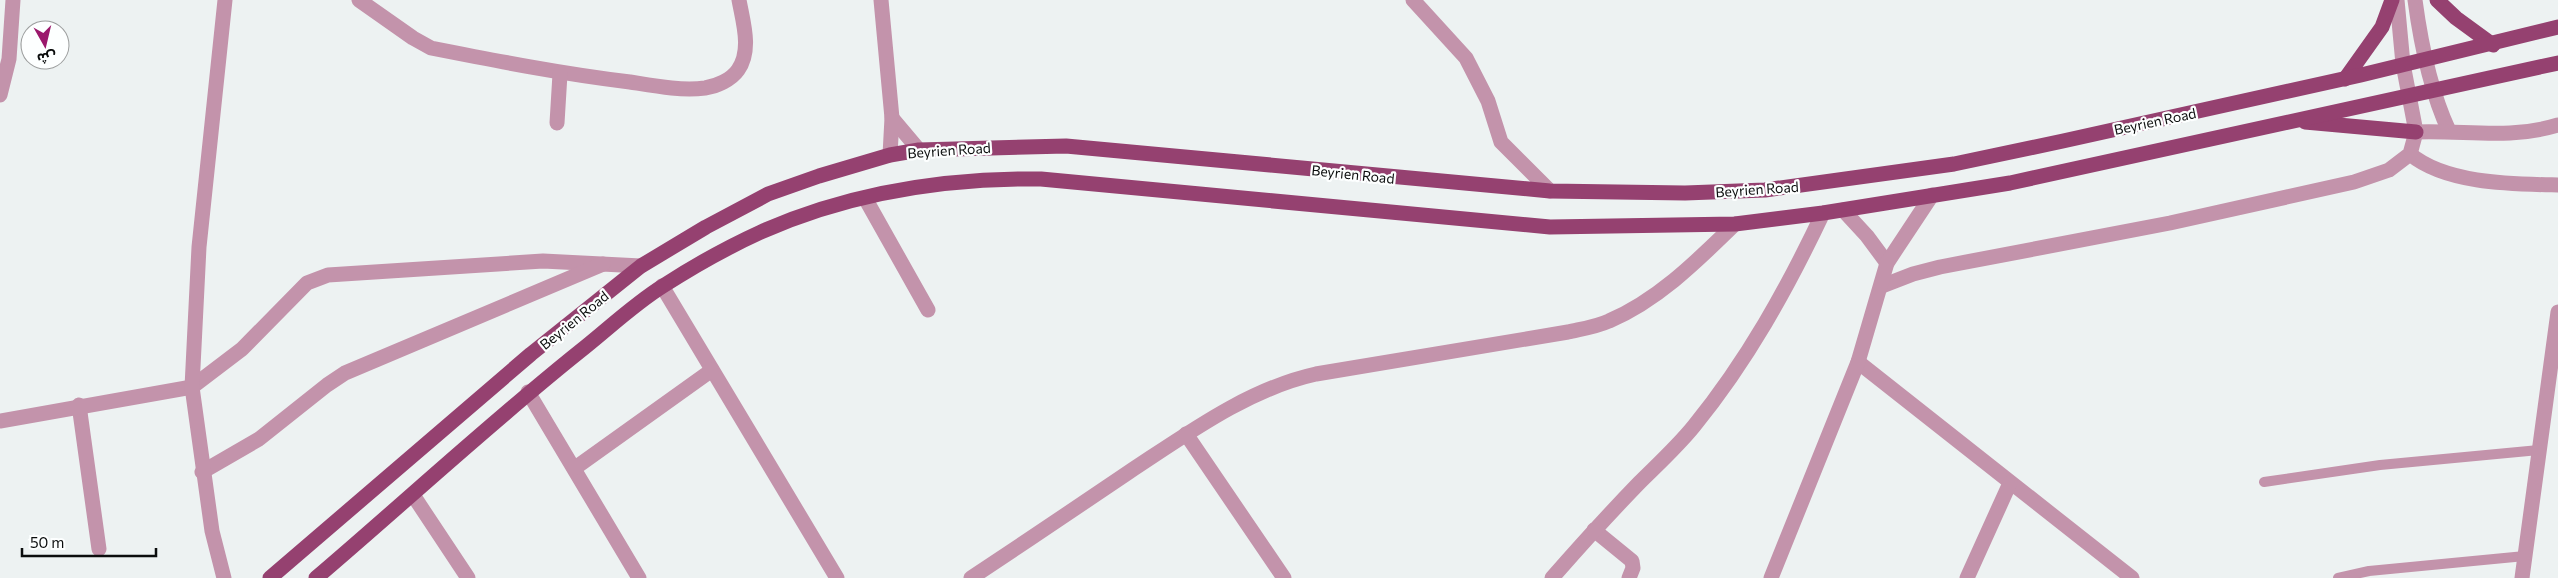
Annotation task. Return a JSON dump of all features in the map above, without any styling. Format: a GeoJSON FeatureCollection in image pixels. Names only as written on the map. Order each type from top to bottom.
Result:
{"type":"FeatureCollection","features":[{"type":"Feature","properties":{"kind":"main road"},"geometry":{"type":"LineString","coordinates":[[2344,79],[2375,40],[2392,0]]}},
{"type":"Feature","properties":{"kind":"main road"},"geometry":{"type":"LineString","coordinates":[[2437,0],[2456,18],[2492,45]]}},
{"type":"Feature","properties":{"kind":"main road","name":"Beyrien Road"},"geometry":{"type":"LineString","coordinates":[[270,578],[531,354],[642,266],[706,226],[768,194],[819,176],[890,155],[919,150],[1066,146],[1550,192],[1694,193],[1765,190],[1843,181],[1954,164],[2344,79],[2492,45],[2558,27]]}},
{"type":"Feature","properties":{"kind":"main road","name":"Beyrien Road"},"geometry":{"type":"LineString","coordinates":[[316,578],[413,495],[528,392],[662,286],[760,233],[801,216],[865,198],[932,184],[992,179],[1041,179],[1550,227],[1735,224],[1823,213],[2010,183],[2558,63]]}},
{"type":"Feature","properties":{"kind":"main road"},"geometry":{"type":"LineString","coordinates":[[2291,121],[2416,132]]}},
{"type":"Feature","properties":{"kind":"street"},"geometry":{"type":"LineString","coordinates":[[0,95],[9,59],[13,0]]}},
{"type":"Feature","properties":{"kind":"street"},"geometry":{"type":"LineString","coordinates":[[224,578],[215,548],[202,472],[192,387],[199,247],[225,0]]}},
{"type":"Feature","properties":{"kind":"street"},"geometry":{"type":"LineString","coordinates":[[359,0],[413,38],[431,48],[560,74],[684,89],[707,88],[724,82],[738,71],[744,58],[746,47],[739,0]]}},
{"type":"Feature","properties":{"kind":"street"},"geometry":{"type":"LineString","coordinates":[[881,0],[892,118],[890,155]]}},
{"type":"Feature","properties":{"kind":"street"},"geometry":{"type":"LineString","coordinates":[[1413,0],[1466,58],[1488,101],[1501,142],[1550,192]]}},
{"type":"Feature","properties":{"kind":"street"},"geometry":{"type":"LineString","coordinates":[[1882,286],[1913,274],[1940,267],[2170,223],[2354,182],[2389,170],[2410,154],[2416,132],[2403,64],[2397,0]]}},
{"type":"Feature","properties":{"kind":"street"},"geometry":{"type":"LineString","coordinates":[[2415,0],[2425,59],[2433,90],[2449,131]]}},
{"type":"Feature","properties":{"kind":"street"},"geometry":{"type":"LineString","coordinates":[[557,123],[560,74]]}},
{"type":"Feature","properties":{"kind":"street"},"geometry":{"type":"LineString","coordinates":[[892,118],[919,150]]}},
{"type":"Feature","properties":{"kind":"street"},"geometry":{"type":"LineString","coordinates":[[2416,132],[2449,131],[2514,134],[2558,125]]}},
{"type":"Feature","properties":{"kind":"street"},"geometry":{"type":"LineString","coordinates":[[2410,154],[2429,167],[2459,176],[2504,182],[2558,185]]}},
{"type":"Feature","properties":{"kind":"street"},"geometry":{"type":"LineString","coordinates":[[1771,578],[1858,362],[1882,286],[1887,263],[1932,195]]}},
{"type":"Feature","properties":{"kind":"street"},"geometry":{"type":"LineString","coordinates":[[865,198],[928,310]]}},
{"type":"Feature","properties":{"kind":"street"},"geometry":{"type":"LineString","coordinates":[[1843,210],[1867,236],[1887,263]]}},
{"type":"Feature","properties":{"kind":"street"},"geometry":{"type":"LineString","coordinates":[[1552,578],[1594,530],[1692,428],[1722,390],[1746,357],[1789,285],[1823,213]]}},
{"type":"Feature","properties":{"kind":"street"},"geometry":{"type":"LineString","coordinates":[[971,578],[1186,434],[1270,388],[1289,380],[1568,332],[1607,322],[1634,309],[1671,282],[1735,224]]}},
{"type":"Feature","properties":{"kind":"street"},"geometry":{"type":"LineString","coordinates":[[0,421],[192,387],[242,349],[302,288],[318,278],[338,274],[543,261],[642,266]]}},
{"type":"Feature","properties":{"kind":"street"},"geometry":{"type":"LineString","coordinates":[[202,472],[259,439],[326,385],[345,373],[607,263]]}},
{"type":"Feature","properties":{"kind":"street"},"geometry":{"type":"LineString","coordinates":[[662,286],[837,578]]}},
{"type":"Feature","properties":{"kind":"street"},"geometry":{"type":"LineString","coordinates":[[2522,578],[2558,312]]}},
{"type":"Feature","properties":{"kind":"street"},"geometry":{"type":"LineString","coordinates":[[1858,362],[2124,576]]}},
{"type":"Feature","properties":{"kind":"street"},"geometry":{"type":"LineString","coordinates":[[575,468],[712,370]]}},
{"type":"Feature","properties":{"kind":"street"},"geometry":{"type":"LineString","coordinates":[[528,392],[639,578]]}},
{"type":"Feature","properties":{"kind":"street"},"geometry":{"type":"LineString","coordinates":[[79,406],[99,549]]}},
{"type":"Feature","properties":{"kind":"street"},"geometry":{"type":"LineString","coordinates":[[1186,434],[1284,578]]}},
{"type":"Feature","properties":{"kind":"street"},"geometry":{"type":"LineString","coordinates":[[1967,578],[2010,483]]}},
{"type":"Feature","properties":{"kind":"street"},"geometry":{"type":"LineString","coordinates":[[413,495],[468,578]]}},
{"type":"Feature","properties":{"kind":"street"},"geometry":{"type":"LineString","coordinates":[[1594,530],[1632,560],[1633,568],[1629,578]]}},
{"type":"Feature","properties":{"kind":"lane"},"geometry":{"type":"LineString","coordinates":[[2264,482],[2380,465],[2539,450]]}},
{"type":"Feature","properties":{"kind":"lane"},"geometry":{"type":"LineString","coordinates":[[2338,578],[2378,570],[2525,556]]}}]}
